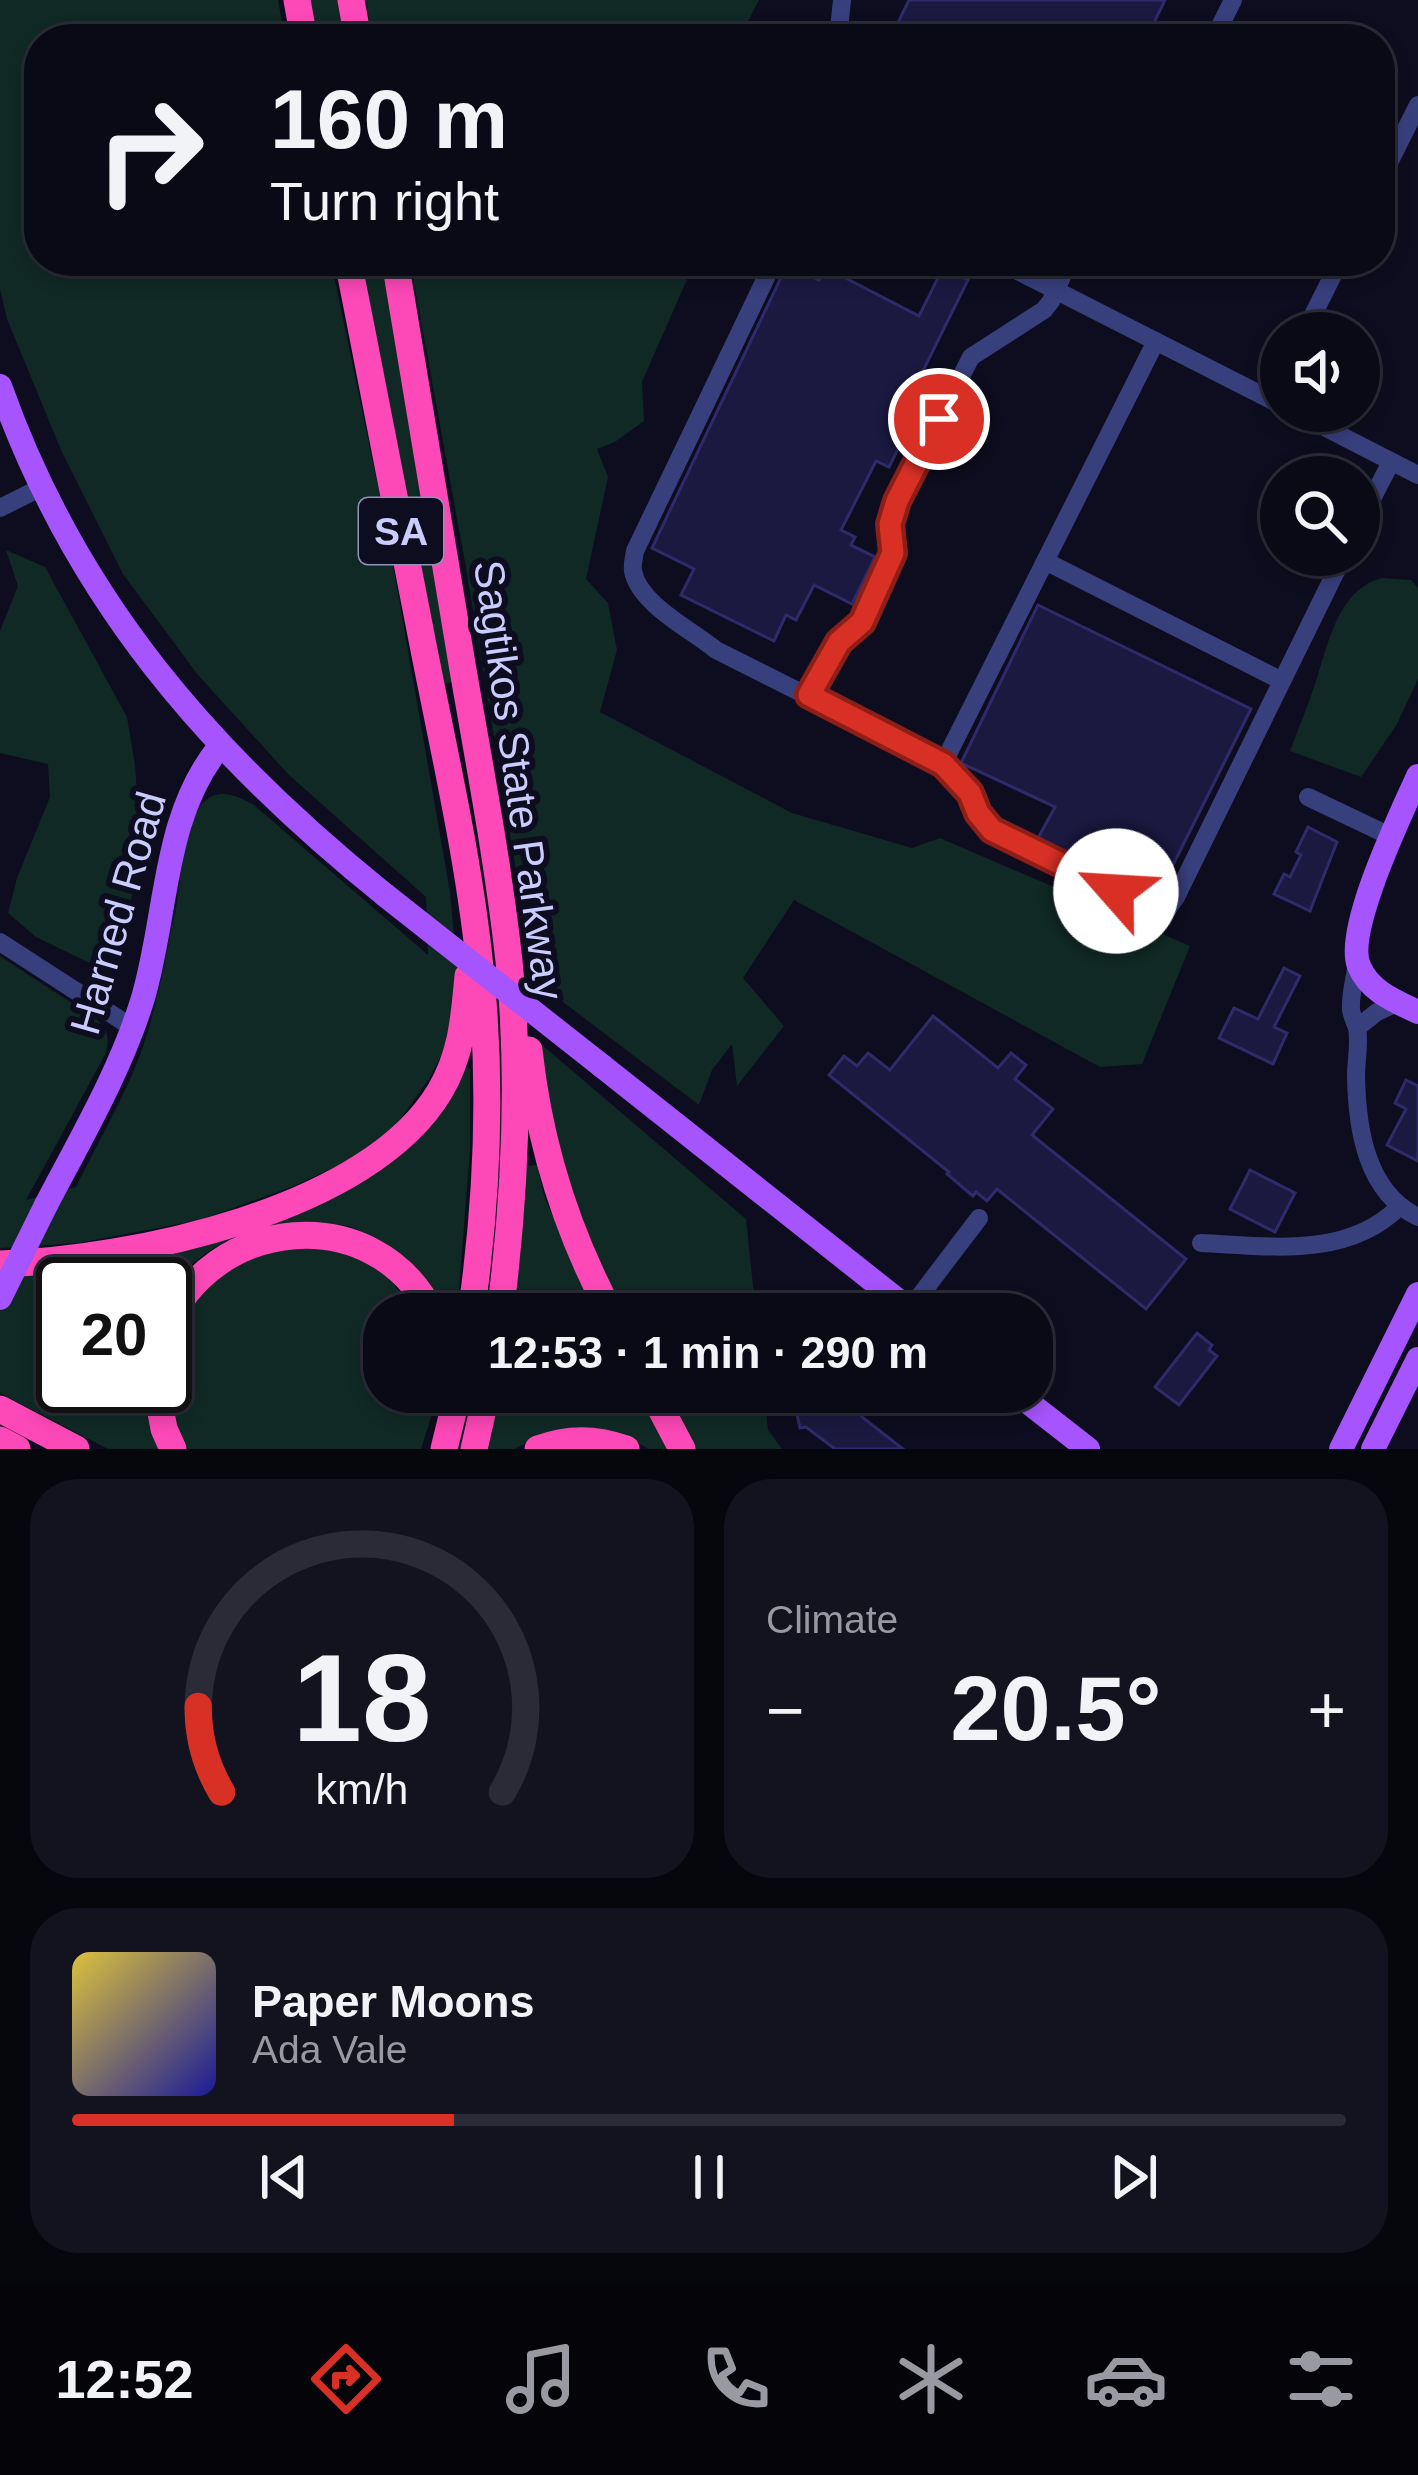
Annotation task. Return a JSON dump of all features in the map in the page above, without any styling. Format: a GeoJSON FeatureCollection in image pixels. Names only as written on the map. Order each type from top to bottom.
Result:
{"type":"FeatureCollection","features":[{"type":"Feature","properties":{"kind":"highway","name":"Sagtikos State Parkway"},"geometry":{"type":"LineString","coordinates":[[351,276],[475,920],[487,1103],[473,1293]]}},
{"type":"Feature","properties":{"kind":"highway","name":"Sagtikos State Parkway"},"geometry":{"type":"LineString","coordinates":[[397,276],[508,960],[515,1083],[513,1196],[502,1293]]}},
{"type":"Feature","properties":{"kind":"highway"},"geometry":{"type":"LineString","coordinates":[[490,833],[516,915],[530,1062],[548,1150],[568,1220],[601,1293]]}},
{"type":"Feature","properties":{"kind":"highway"},"geometry":{"type":"LineString","coordinates":[[0,1264],[108,1253],[207,1231],[337,1181],[391,1147],[430,1105],[456,1058],[475,920]]}},
{"type":"Feature","properties":{"kind":"highway"},"geometry":{"type":"LineString","coordinates":[[192,1285],[215,1263],[257,1241],[295,1235],[334,1238],[370,1251],[419,1293]]}},
{"type":"Feature","properties":{"kind":"highway"},"geometry":{"type":"LineString","coordinates":[[0,1409],[76,1449]]}},
{"type":"Feature","properties":{"kind":"highway"},"geometry":{"type":"LineString","coordinates":[[161,1413],[173,1449]]}},
{"type":"Feature","properties":{"kind":"highway"},"geometry":{"type":"LineString","coordinates":[[434,1449],[439,1413]]}},
{"type":"Feature","properties":{"kind":"highway"},"geometry":{"type":"LineString","coordinates":[[445,1449],[453,1413]]}},
{"type":"Feature","properties":{"kind":"highway"},"geometry":{"type":"LineString","coordinates":[[474,1449],[482,1413]]}},
{"type":"Feature","properties":{"kind":"highway"},"geometry":{"type":"LineString","coordinates":[[663,1413],[682,1449]]}},
{"type":"Feature","properties":{"kind":"highway"},"geometry":{"type":"LineString","coordinates":[[0,1440],[17,1449]]}},
{"type":"Feature","properties":{"kind":"highway"},"geometry":{"type":"LineString","coordinates":[[538,1449],[581,1440],[626,1449]]}},
{"type":"Feature","properties":{"kind":"main road"},"geometry":{"type":"LineString","coordinates":[[0,386],[42,487],[74,547],[123,627],[220,746],[287,812],[385,896],[885,1293]]}},
{"type":"Feature","properties":{"kind":"main road","name":"Harned Road"},"geometry":{"type":"LineString","coordinates":[[0,1298],[133,1028],[153,956],[181,814],[220,746]]}},
{"type":"Feature","properties":{"kind":"main road"},"geometry":{"type":"LineString","coordinates":[[1409,1007],[1377,989],[1357,962],[1356,947],[1359,926],[1418,776]]}},
{"type":"Feature","properties":{"kind":"main road"},"geometry":{"type":"LineString","coordinates":[[1341,1449],[1418,1294]]}},
{"type":"Feature","properties":{"kind":"main road"},"geometry":{"type":"LineString","coordinates":[[1373,1449],[1418,1358]]}},
{"type":"Feature","properties":{"kind":"main road"},"geometry":{"type":"LineString","coordinates":[[1042,1413],[1088,1449]]}},
{"type":"Feature","properties":{"kind":"street"},"geometry":{"type":"LineString","coordinates":[[1395,151],[1418,105]]}},
{"type":"Feature","properties":{"kind":"street"},"geometry":{"type":"LineString","coordinates":[[767,276],[635,551],[633,572],[671,620],[716,650],[943,764],[970,793],[992,830],[1165,913],[1333,576]]}},
{"type":"Feature","properties":{"kind":"street"},"geometry":{"type":"LineString","coordinates":[[1027,276],[1260,394]]}},
{"type":"Feature","properties":{"kind":"street"},"geometry":{"type":"LineString","coordinates":[[809,695],[839,642],[862,622],[893,553],[890,524],[897,501],[971,357],[1044,310],[1062,276]]}},
{"type":"Feature","properties":{"kind":"street"},"geometry":{"type":"LineString","coordinates":[[1314,312],[1332,276]]}},
{"type":"Feature","properties":{"kind":"street"},"geometry":{"type":"LineString","coordinates":[[943,764],[1156,341]]}},
{"type":"Feature","properties":{"kind":"street"},"geometry":{"type":"LineString","coordinates":[[1334,432],[1418,475]]}},
{"type":"Feature","properties":{"kind":"street"},"geometry":{"type":"LineString","coordinates":[[1380,481],[1390,461]]}},
{"type":"Feature","properties":{"kind":"street"},"geometry":{"type":"LineString","coordinates":[[0,508],[42,487]]}},
{"type":"Feature","properties":{"kind":"street"},"geometry":{"type":"LineString","coordinates":[[1047,562],[1280,680]]}},
{"type":"Feature","properties":{"kind":"street"},"geometry":{"type":"LineString","coordinates":[[1308,797],[1392,837]]}},
{"type":"Feature","properties":{"kind":"street"},"geometry":{"type":"LineString","coordinates":[[0,942],[133,1028]]}},
{"type":"Feature","properties":{"kind":"street"},"geometry":{"type":"LineString","coordinates":[[1357,962],[1351,1006],[1357,1028],[1357,1092],[1364,1145],[1387,1195],[1418,1217]]}},
{"type":"Feature","properties":{"kind":"street"},"geometry":{"type":"LineString","coordinates":[[1357,1028],[1377,1012],[1409,1007]]}},
{"type":"Feature","properties":{"kind":"street"},"geometry":{"type":"LineString","coordinates":[[1202,1243],[1288,1248],[1351,1238],[1375,1227],[1399,1207]]}},
{"type":"Feature","properties":{"kind":"street"},"geometry":{"type":"LineString","coordinates":[[925,1293],[979,1218]]}},
{"type":"Feature","properties":{"kind":"green space"},"geometry":{"type":"Polygon","coordinates":[[[0,0],[278,0],[282,24],[24,24],[24,276],[334,276],[387,530],[450,892],[459,990],[450,1038],[429,1079],[396,1125],[350,1160],[200,1220],[78,1243],[0,1248],[0,956],[92,1016],[108,1039],[106,1053],[26,1200],[76,1187],[127,1085],[157,996],[190,826],[210,797],[229,794],[254,805],[428,955],[426,897],[288,774],[198,675],[123,574],[61,450],[7,319],[0,289],[0,0]]]}},
{"type":"Feature","properties":{"kind":"green space"},"geometry":{"type":"Polygon","coordinates":[[[308,0],[340,0],[344,24],[313,24],[308,0]]]}},
{"type":"Feature","properties":{"kind":"green space"},"geometry":{"type":"Polygon","coordinates":[[[366,0],[759,0],[747,24],[370,24],[366,0]]]}},
{"type":"Feature","properties":{"kind":"green space"},"geometry":{"type":"Polygon","coordinates":[[[363,276],[386,276],[454,681],[441,686],[363,276]]]}},
{"type":"Feature","properties":{"kind":"green space"},"geometry":{"type":"Polygon","coordinates":[[[413,276],[688,276],[642,382],[644,421],[597,449],[608,477],[586,579],[608,603],[617,650],[600,712],[792,813],[912,848],[940,838],[1190,946],[1142,1064],[1100,1067],[794,900],[743,978],[784,1026],[737,1086],[732,1044],[712,1070],[699,1105],[535,985],[413,276]]]}},
{"type":"Feature","properties":{"kind":"green space"},"geometry":{"type":"Polygon","coordinates":[[[6,550],[45,567],[127,717],[142,864],[108,972],[36,937],[8,913],[50,797],[48,764],[0,753],[0,631],[18,586],[6,550]]]}},
{"type":"Feature","properties":{"kind":"green space"},"geometry":{"type":"Polygon","coordinates":[[[1382,578],[1411,580],[1418,588],[1418,679],[1397,724],[1361,777],[1290,751],[1338,618],[1355,593],[1382,578]]]}},
{"type":"Feature","properties":{"kind":"green space"},"geometry":{"type":"Polygon","coordinates":[[[535,1039],[746,1219],[754,1293],[611,1293],[574,1220],[535,1039]]]}},
{"type":"Feature","properties":{"kind":"green space"},"geometry":{"type":"Polygon","coordinates":[[[460,1067],[470,1068],[470,1150],[459,1293],[434,1293],[398,1256],[344,1225],[300,1223],[254,1231],[210,1250],[192,1264],[192,1257],[56,1257],[351,1183],[460,1067]]]}},
{"type":"Feature","properties":{"kind":"green space"},"geometry":{"type":"Polygon","coordinates":[[[537,1165],[544,1196],[586,1293],[512,1293],[526,1166],[537,1165]]]}},
{"type":"Feature","properties":{"kind":"green space"},"geometry":{"type":"Polygon","coordinates":[[[302,1241],[349,1251],[387,1276],[401,1293],[363,1293],[363,1413],[432,1413],[421,1449],[188,1449],[173,1413],[192,1413],[192,1305],[210,1282],[242,1256],[302,1241]]]}},
{"type":"Feature","properties":{"kind":"green space"},"geometry":{"type":"Polygon","coordinates":[[[36,1262],[36,1412],[0,1393],[0,1271],[36,1262]]]}},
{"type":"Feature","properties":{"kind":"green space"},"geometry":{"type":"Polygon","coordinates":[[[39,1413],[147,1413],[160,1449],[108,1449],[39,1413]]]}},
{"type":"Feature","properties":{"kind":"green space"},"geometry":{"type":"Polygon","coordinates":[[[491,1413],[650,1413],[670,1449],[648,1449],[628,1436],[534,1439],[514,1449],[482,1449],[491,1413]]]}},
{"type":"Feature","properties":{"kind":"green space"},"geometry":{"type":"Polygon","coordinates":[[[672,1413],[766,1413],[768,1430],[782,1449],[690,1449],[672,1413]]]}},
{"type":"Feature","properties":{"kind":"building"},"geometry":{"type":"Polygon","coordinates":[[[909,0],[1165,0],[1153,24],[897,24],[909,0]]]}},
{"type":"Feature","properties":{"kind":"building"},"geometry":{"type":"Polygon","coordinates":[[[782,276],[819,280],[842,276],[919,316],[939,276],[968,280],[907,403],[918,409],[889,467],[876,461],[841,530],[855,537],[851,545],[875,557],[852,604],[814,585],[796,620],[786,615],[774,641],[681,595],[694,569],[652,548],[782,276]]]}},
{"type":"Feature","properties":{"kind":"building"},"geometry":{"type":"Polygon","coordinates":[[[1038,605],[1251,709],[1157,897],[1038,838],[1055,807],[961,763],[1038,605]]]}},
{"type":"Feature","properties":{"kind":"building"},"geometry":{"type":"Polygon","coordinates":[[[1308,827],[1337,842],[1310,911],[1274,894],[1284,874],[1290,877],[1308,827]]]}},
{"type":"Feature","properties":{"kind":"building"},"geometry":{"type":"Polygon","coordinates":[[[1284,968],[1300,976],[1274,1027],[1287,1033],[1273,1064],[1219,1038],[1234,1008],[1258,1019],[1284,968]]]}},
{"type":"Feature","properties":{"kind":"building"},"geometry":{"type":"Polygon","coordinates":[[[933,1016],[998,1068],[1011,1053],[1026,1065],[1015,1079],[1053,1109],[1032,1135],[1186,1259],[1146,1309],[997,1189],[987,1201],[976,1192],[973,1196],[829,1075],[844,1056],[857,1066],[868,1053],[890,1070],[933,1016]]]}},
{"type":"Feature","properties":{"kind":"building"},"geometry":{"type":"Polygon","coordinates":[[[1406,1080],[1418,1086],[1418,1161],[1387,1145],[1406,1109],[1395,1103],[1406,1080]]]}},
{"type":"Feature","properties":{"kind":"building"},"geometry":{"type":"Polygon","coordinates":[[[1250,1170],[1295,1193],[1275,1232],[1230,1209],[1250,1170]]]}},
{"type":"Feature","properties":{"kind":"building"},"geometry":{"type":"Polygon","coordinates":[[[1197,1333],[1217,1356],[1179,1405],[1155,1387],[1197,1333]]]}},
{"type":"Feature","properties":{"kind":"building"},"geometry":{"type":"Polygon","coordinates":[[[797,1413],[860,1413],[903,1449],[835,1449],[806,1427],[800,1428],[797,1413]]]}},
{"type":"Feature","properties":{"kind":"route"},"geometry":{"type":"LineString","coordinates":[[939,419],[897,501],[890,524],[893,553],[862,622],[839,642],[809,695],[943,764],[970,793],[992,830],[1116,891]]}}]}
